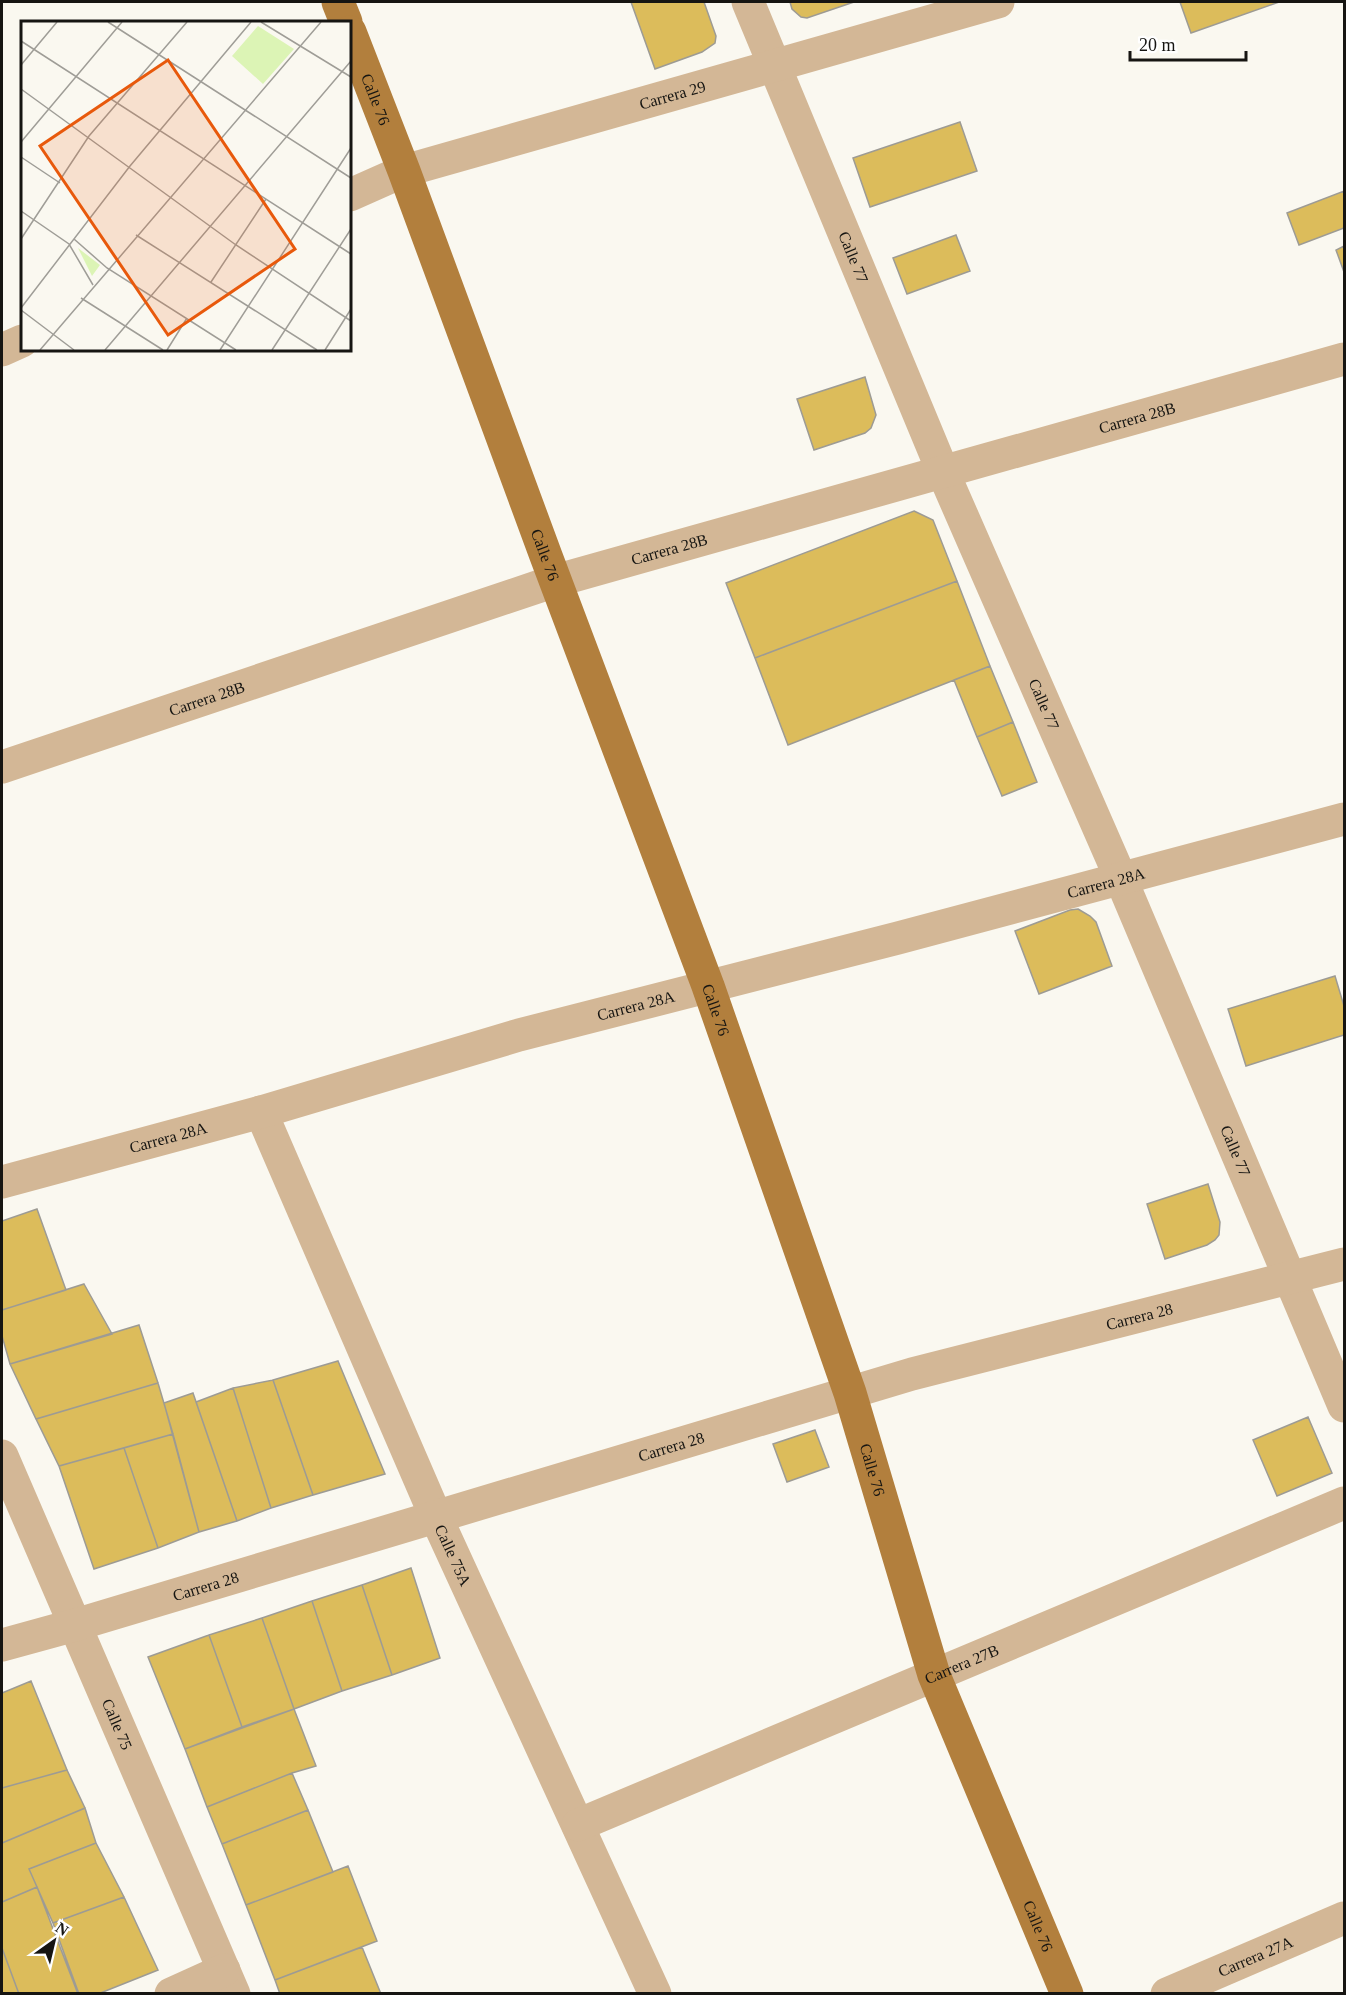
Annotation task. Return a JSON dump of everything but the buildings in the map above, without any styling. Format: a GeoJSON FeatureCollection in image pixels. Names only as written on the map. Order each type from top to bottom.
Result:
{"type":"FeatureCollection","features":[{"type":"Feature","properties":{"kind":"main road"},"geometry":{"type":"LineString","coordinates":[[338,2],[346,21]]}},
{"type":"Feature","properties":{"kind":"main road","name":"Calle 76"},"geometry":{"type":"LineString","coordinates":[[351,35],[708,986],[850,1393],[933,1675],[1067,1994]]}},
{"type":"Feature","properties":{"kind":"street","name":"Calle 77"},"geometry":{"type":"LineString","coordinates":[[748,2],[776,64],[943,472],[1121,879],[1344,1406]]}},
{"type":"Feature","properties":{"kind":"street","name":"Carrera 29"},"geometry":{"type":"LineString","coordinates":[[351,195],[404,171],[998,2]]}},
{"type":"Feature","properties":{"kind":"street"},"geometry":{"type":"LineString","coordinates":[[2,350],[21,341]]}},
{"type":"Feature","properties":{"kind":"street","name":"Carrera 28B"},"geometry":{"type":"LineString","coordinates":[[2,766],[555,581],[1344,358]]}},
{"type":"Feature","properties":{"kind":"street","name":"Carrera 28A"},"geometry":{"type":"LineString","coordinates":[[2,1182],[261,1112],[519,1035],[898,938],[1344,819]]}},
{"type":"Feature","properties":{"kind":"street","name":"Calle 75A"},"geometry":{"type":"LineString","coordinates":[[261,1112],[436,1517],[655,1994]]}},
{"type":"Feature","properties":{"kind":"street","name":"Carrera 28"},"geometry":{"type":"LineString","coordinates":[[2,1645],[912,1374],[1344,1264]]}},
{"type":"Feature","properties":{"kind":"street","name":"Calle 75"},"geometry":{"type":"LineString","coordinates":[[2,1456],[229,1982]]}},
{"type":"Feature","properties":{"kind":"street","name":"Carrera 27B"},"geometry":{"type":"LineString","coordinates":[[578,1825],[1344,1503]]}},
{"type":"Feature","properties":{"kind":"street","name":"Carrera 27A"},"geometry":{"type":"LineString","coordinates":[[1167,1994],[1344,1918]]}},
{"type":"Feature","properties":{"kind":"street"},"geometry":{"type":"LineString","coordinates":[[171,1994],[229,1982]]}}]}
